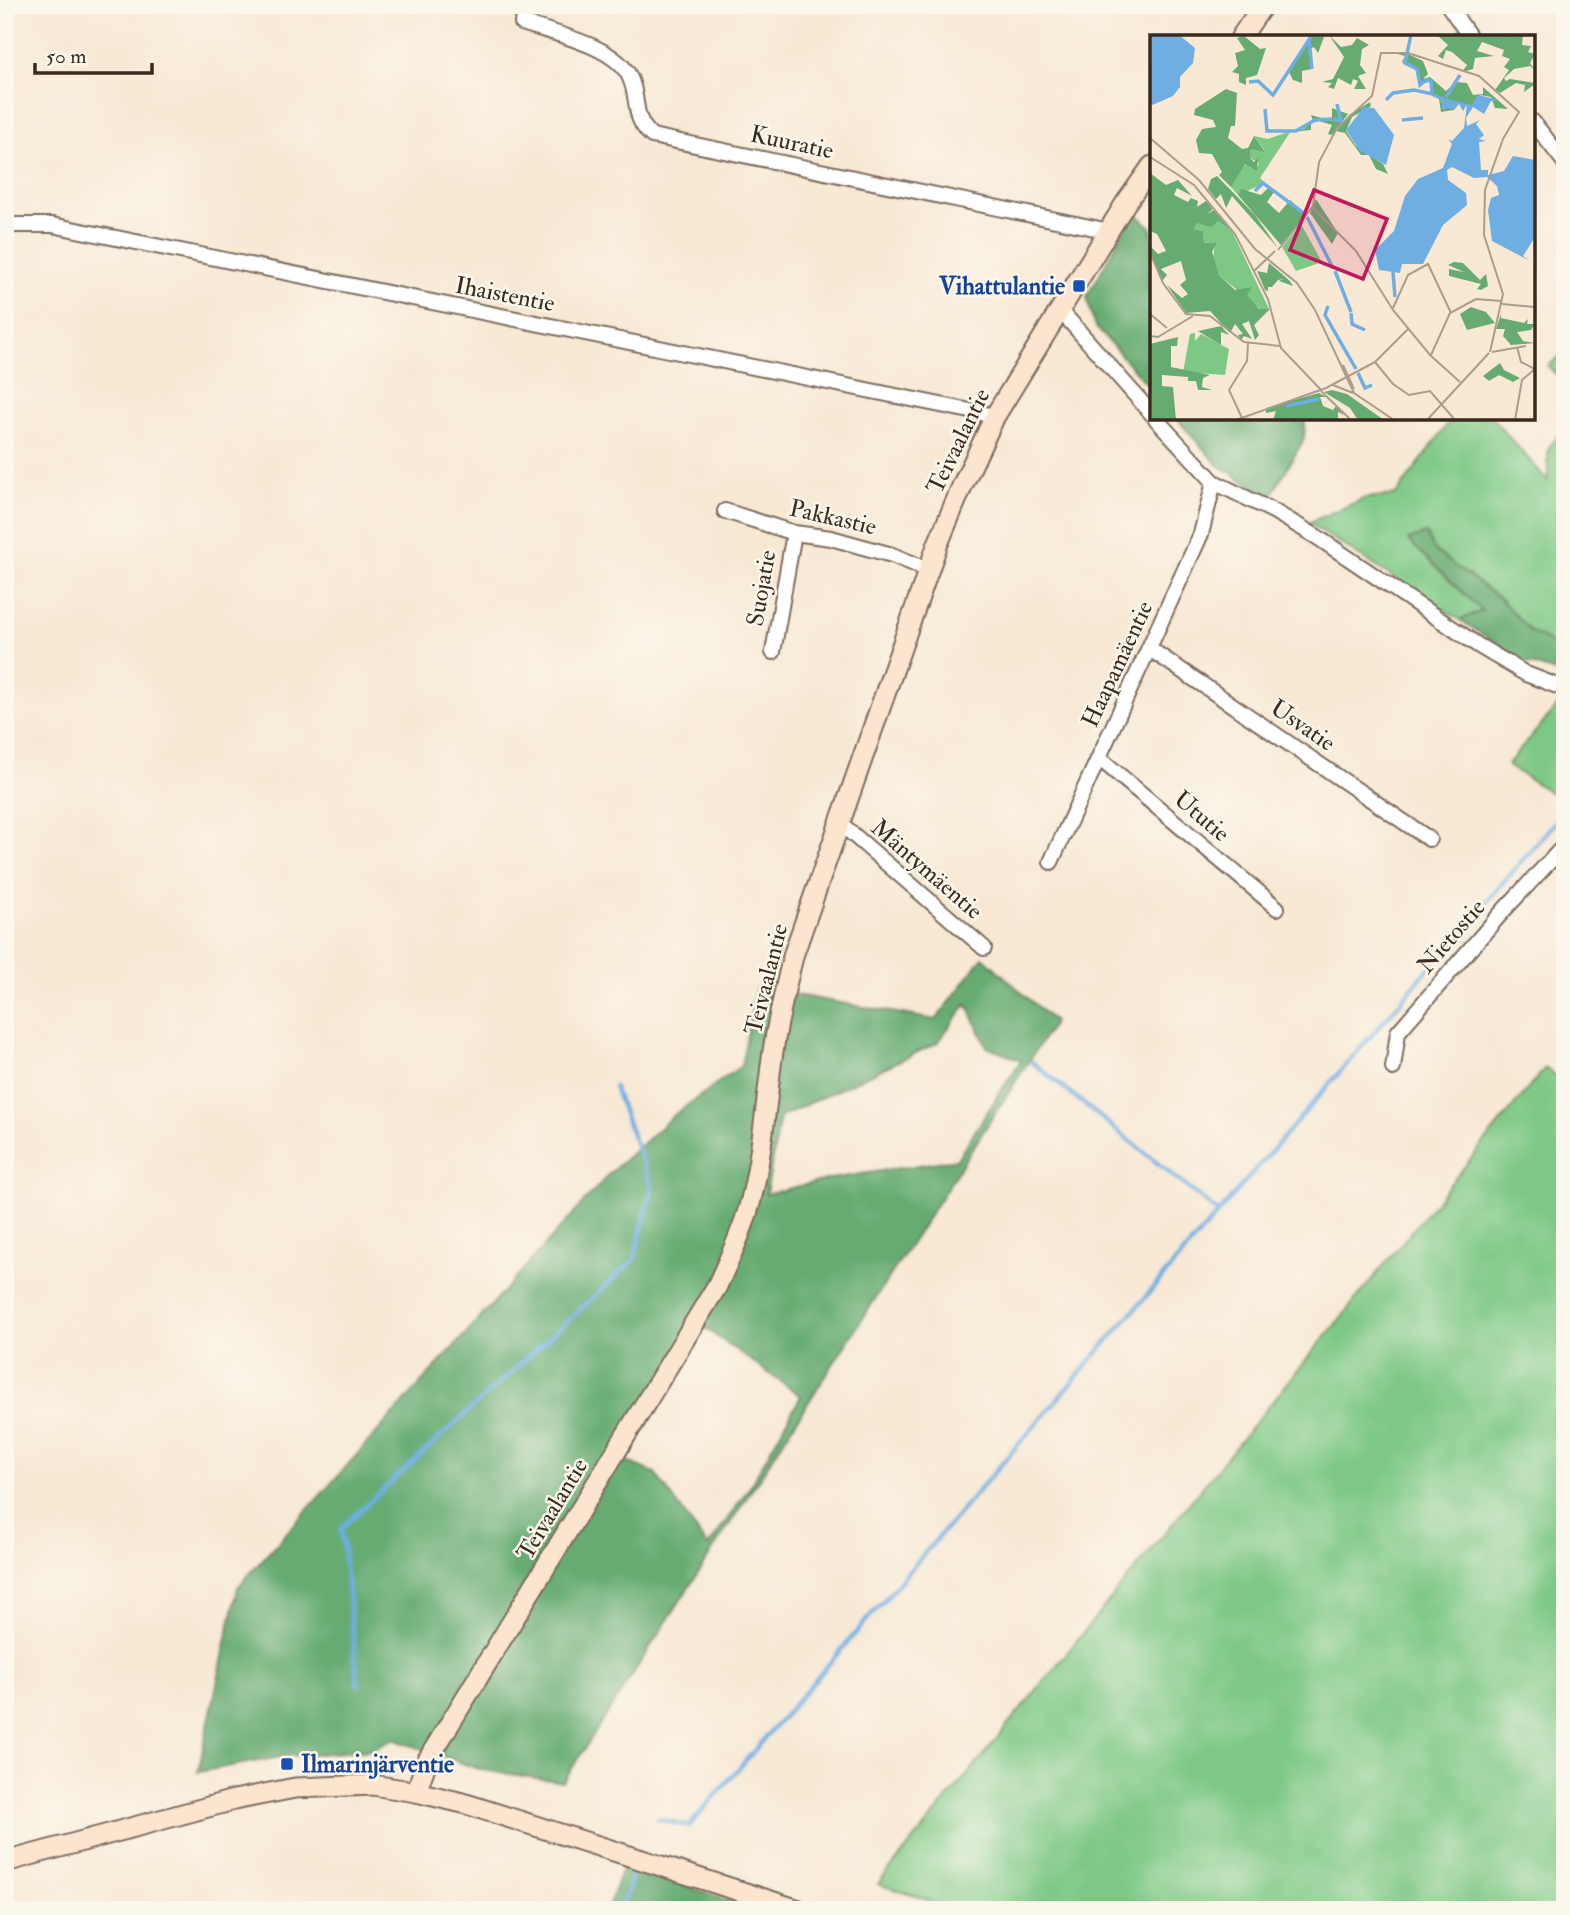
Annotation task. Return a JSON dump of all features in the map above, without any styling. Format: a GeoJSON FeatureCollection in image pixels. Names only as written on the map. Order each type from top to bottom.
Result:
{"type":"FeatureCollection","features":[{"type":"Feature","properties":{"kind":"main road"},"geometry":{"type":"LineString","coordinates":[[1242,35],[1263,5]]}},
{"type":"Feature","properties":{"kind":"main road","name":"Teivaalantie"},"geometry":{"type":"LineString","coordinates":[[416,1792],[426,1760],[717,1286],[753,1194],[780,1010],[793,953],[929,570],[963,484],[995,416],[1108,231],[1150,169]]}},
{"type":"Feature","properties":{"kind":"main road"},"geometry":{"type":"LineString","coordinates":[[5,1862],[267,1792],[316,1786],[373,1785],[463,1803],[800,1910]]}},
{"type":"Feature","properties":{"kind":"street"},"geometry":{"type":"LineString","coordinates":[[1448,5],[1469,35]]}},
{"type":"Feature","properties":{"kind":"street","name":"Kuuratie"},"geometry":{"type":"LineString","coordinates":[[522,23],[584,44],[614,58],[630,76],[641,126],[652,136],[1108,231]]}},
{"type":"Feature","properties":{"kind":"street"},"geometry":{"type":"LineString","coordinates":[[1535,125],[1565,163]]}},
{"type":"Feature","properties":{"kind":"street","name":"Ihaistentie"},"geometry":{"type":"LineString","coordinates":[[5,225],[52,225],[995,416]]}},
{"type":"Feature","properties":{"kind":"street"},"geometry":{"type":"LineString","coordinates":[[1060,310],[1150,412]]}},
{"type":"Feature","properties":{"kind":"street"},"geometry":{"type":"LineString","coordinates":[[1157,420],[1214,482],[1275,512],[1317,537],[1479,646],[1526,674],[1565,689]]}},
{"type":"Feature","properties":{"kind":"street","name":"Haapamäentie"},"geometry":{"type":"LineString","coordinates":[[1051,862],[1201,534],[1214,482]]}},
{"type":"Feature","properties":{"kind":"street","name":"Pakkastie"},"geometry":{"type":"LineString","coordinates":[[725,511],[794,533],[892,555],[929,570]]}},
{"type":"Feature","properties":{"kind":"street","name":"Suojatie"},"geometry":{"type":"LineString","coordinates":[[773,652],[794,533]]}},
{"type":"Feature","properties":{"kind":"street","name":"Usvatie"},"geometry":{"type":"LineString","coordinates":[[1150,649],[1429,839]]}},
{"type":"Feature","properties":{"kind":"street","name":"Ututie"},"geometry":{"type":"LineString","coordinates":[[1099,758],[1277,908]]}},
{"type":"Feature","properties":{"kind":"street","name":"Mäntymäentie"},"geometry":{"type":"LineString","coordinates":[[841,824],[984,948]]}},
{"type":"Feature","properties":{"kind":"street","name":"Nietostie"},"geometry":{"type":"LineString","coordinates":[[1392,1069],[1398,1032],[1504,910],[1565,845]]}},
{"type":"Feature","properties":{"kind":"green space"},"geometry":{"type":"Polygon","coordinates":[[[1134,212],[1150,226],[1150,388],[1094,325],[1087,297],[1134,212]]]}},
{"type":"Feature","properties":{"kind":"green space"},"geometry":{"type":"Polygon","coordinates":[[[1565,352],[1565,384],[1548,366],[1565,352]]]}},
{"type":"Feature","properties":{"kind":"green space"},"geometry":{"type":"Polygon","coordinates":[[[1178,420],[1305,420],[1304,439],[1270,498],[1217,464],[1178,420]]]}},
{"type":"Feature","properties":{"kind":"green space"},"geometry":{"type":"Polygon","coordinates":[[[1456,420],[1494,420],[1548,481],[1548,449],[1565,427],[1565,653],[1531,632],[1500,599],[1435,551],[1426,534],[1409,541],[1483,611],[1460,620],[1308,523],[1366,498],[1396,495],[1447,425],[1456,420]]]}},
{"type":"Feature","properties":{"kind":"green space"},"geometry":{"type":"Polygon","coordinates":[[[1426,534],[1435,551],[1500,599],[1531,632],[1565,653],[1565,675],[1527,663],[1460,620],[1482,611],[1408,540],[1426,534]]]}},
{"type":"Feature","properties":{"kind":"green space"},"geometry":{"type":"Polygon","coordinates":[[[1560,703],[1565,705],[1565,797],[1556,796],[1507,765],[1560,703]]]}},
{"type":"Feature","properties":{"kind":"green space"},"geometry":{"type":"Polygon","coordinates":[[[983,957],[1054,1022],[563,1782],[482,1770],[393,1739],[372,1750],[286,1756],[198,1772],[238,1587],[610,1173],[674,1115],[741,1066],[756,988],[936,1020],[983,957]],[[967,1004],[937,1043],[780,1117],[766,1194],[830,1179],[957,1159],[1021,1060],[987,1047],[967,1004]],[[705,1328],[626,1461],[655,1473],[708,1547],[749,1488],[801,1396],[705,1328]]]}},
{"type":"Feature","properties":{"kind":"green space"},"geometry":{"type":"Polygon","coordinates":[[[1545,1068],[1565,1082],[1565,1910],[958,1910],[878,1884],[1545,1068]]]}},
{"type":"Feature","properties":{"kind":"green space"},"geometry":{"type":"Polygon","coordinates":[[[623,1866],[761,1910],[607,1910],[623,1866]]]}},
{"type":"Feature","properties":{"kind":"waterway"},"geometry":{"type":"LineString","coordinates":[[658,1819],[689,1826],[1565,811]]}},
{"type":"Feature","properties":{"kind":"waterway"},"geometry":{"type":"LineString","coordinates":[[1032,1062],[1218,1212]]}},
{"type":"Feature","properties":{"kind":"waterway"},"geometry":{"type":"LineString","coordinates":[[358,1685],[341,1528],[634,1260],[652,1187],[614,1087]]}},
{"type":"Feature","properties":{"kind":"waterway"},"geometry":{"type":"LineString","coordinates":[[621,1910],[633,1874]]}},
{"type":"Feature","properties":{"kind":"place","name":"Vihattulantie"},"geometry":{"type":"Point","coordinates":[1079,286]}},
{"type":"Feature","properties":{"kind":"place","name":"Ilmarinjärventie"},"geometry":{"type":"Point","coordinates":[287,1764]}}]}
